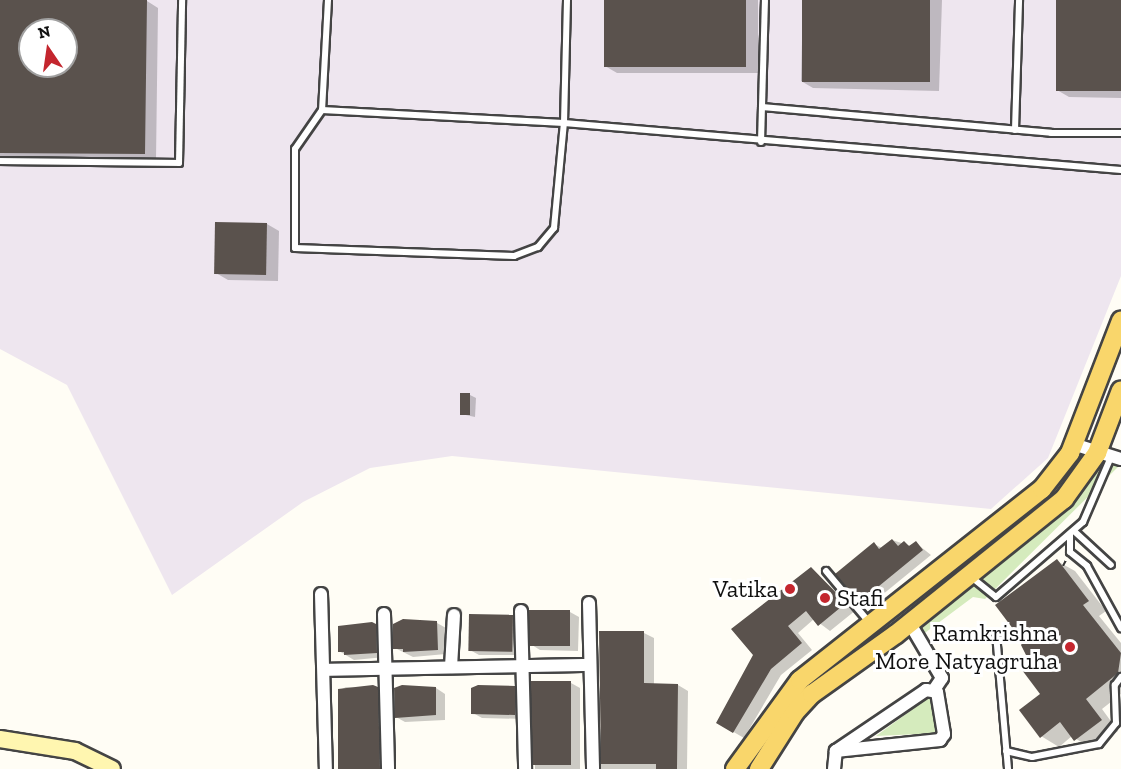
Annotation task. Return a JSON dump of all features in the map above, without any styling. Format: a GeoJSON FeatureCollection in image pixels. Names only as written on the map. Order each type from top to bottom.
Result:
{"type":"FeatureCollection","features":[{"type":"Feature","properties":{"kind":"main road"},"geometry":{"type":"LineString","coordinates":[[735,769],[800,680],[1042,489],[1073,444],[1121,321]]}},
{"type":"Feature","properties":{"kind":"main road"},"geometry":{"type":"LineString","coordinates":[[759,769],[795,712],[812,694],[970,576],[1064,499],[1110,456],[1121,390]]}},
{"type":"Feature","properties":{"kind":"street"},"geometry":{"type":"LineString","coordinates":[[1073,444],[1110,456]]}},
{"type":"Feature","properties":{"kind":"street"},"geometry":{"type":"LineString","coordinates":[[321,594],[326,769]]}},
{"type":"Feature","properties":{"kind":"street"},"geometry":{"type":"LineString","coordinates":[[589,603],[593,769]]}},
{"type":"Feature","properties":{"kind":"street"},"geometry":{"type":"LineString","coordinates":[[521,611],[525,769]]}},
{"type":"Feature","properties":{"kind":"street"},"geometry":{"type":"LineString","coordinates":[[384,614],[388,769]]}},
{"type":"Feature","properties":{"kind":"street"},"geometry":{"type":"LineString","coordinates":[[451,667],[454,615]]}},
{"type":"Feature","properties":{"kind":"street"},"geometry":{"type":"LineString","coordinates":[[836,751],[944,738],[934,690],[942,678],[909,622]]}},
{"type":"Feature","properties":{"kind":"street"},"geometry":{"type":"LineString","coordinates":[[324,670],[590,664]]}},
{"type":"Feature","properties":{"kind":"street"},"geometry":{"type":"LineString","coordinates":[[834,769],[836,751],[926,690],[934,690]]}},
{"type":"Feature","properties":{"kind":"street"},"geometry":{"type":"LineString","coordinates":[[0,739],[75,751],[112,769]]}},
{"type":"Feature","properties":{"kind":"lane"},"geometry":{"type":"LineString","coordinates":[[0,161],[179,164],[182,0]]}},
{"type":"Feature","properties":{"kind":"lane"},"geometry":{"type":"LineString","coordinates":[[328,0],[322,110],[295,148],[295,248],[514,256],[538,247],[554,228],[564,123],[567,0]]}},
{"type":"Feature","properties":{"kind":"lane"},"geometry":{"type":"LineString","coordinates":[[761,142],[765,0]]}},
{"type":"Feature","properties":{"kind":"lane"},"geometry":{"type":"LineString","coordinates":[[1015,130],[1019,0]]}},
{"type":"Feature","properties":{"kind":"lane"},"geometry":{"type":"LineString","coordinates":[[762,107],[1015,130],[1121,133]]}},
{"type":"Feature","properties":{"kind":"lane"},"geometry":{"type":"LineString","coordinates":[[322,110],[564,123],[761,142],[1121,170]]}},
{"type":"Feature","properties":{"kind":"lane"},"geometry":{"type":"LineString","coordinates":[[970,576],[996,597],[1072,533],[1083,522],[1110,456]]}},
{"type":"Feature","properties":{"kind":"lane"},"geometry":{"type":"LineString","coordinates":[[1072,533],[1111,565]]}},
{"type":"Feature","properties":{"kind":"lane"},"geometry":{"type":"LineString","coordinates":[[1072,533],[1070,552],[1087,566],[1121,628]]}},
{"type":"Feature","properties":{"kind":"lane"},"geometry":{"type":"LineString","coordinates":[[826,571],[871,625]]}},
{"type":"Feature","properties":{"kind":"lane"},"geometry":{"type":"LineString","coordinates":[[996,634],[1008,769]]}},
{"type":"Feature","properties":{"kind":"lane"},"geometry":{"type":"LineString","coordinates":[[1006,752],[1032,757],[1099,744],[1116,723],[1115,685],[1121,677]]}},
{"type":"Feature","properties":{"kind":"shaded area"},"geometry":{"type":"Polygon","coordinates":[[[0,0],[1121,0],[1121,276],[1048,458],[991,509],[452,456],[370,468],[303,502],[172,595],[67,385],[0,349],[0,0]]]}},
{"type":"Feature","properties":{"kind":"green space"},"geometry":{"type":"Polygon","coordinates":[[[1096,455],[1121,464],[985,599],[973,597],[914,641],[905,630],[1065,501],[1096,455]]]}},
{"type":"Feature","properties":{"kind":"green space"},"geometry":{"type":"Polygon","coordinates":[[[932,695],[941,733],[876,736],[932,695]]]}},
{"type":"Feature","properties":{"kind":"building"},"geometry":{"type":"Polygon","coordinates":[[[0,0],[147,0],[145,154],[0,153],[0,0]]]}},
{"type":"Feature","properties":{"kind":"building"},"geometry":{"type":"Polygon","coordinates":[[[604,0],[746,0],[746,67],[604,67],[604,0]]]}},
{"type":"Feature","properties":{"kind":"building"},"geometry":{"type":"Polygon","coordinates":[[[802,0],[930,0],[930,82],[802,82],[802,0]]]}},
{"type":"Feature","properties":{"kind":"building"},"geometry":{"type":"Polygon","coordinates":[[[1056,0],[1121,0],[1121,91],[1056,91],[1056,0]]]}},
{"type":"Feature","properties":{"kind":"building"},"geometry":{"type":"Polygon","coordinates":[[[215,222],[267,223],[266,275],[214,274],[215,222]]]}},
{"type":"Feature","properties":{"kind":"building"},"geometry":{"type":"Polygon","coordinates":[[[460,393],[470,393],[470,415],[460,415],[460,393]]]}},
{"type":"Feature","properties":{"kind":"building"},"geometry":{"type":"Polygon","coordinates":[[[892,539],[898,546],[904,541],[909,546],[916,541],[923,550],[862,600],[857,594],[855,597],[835,574],[874,542],[879,549],[892,539]]]}},
{"type":"Feature","properties":{"kind":"building","name":"Ramkrishna More Natyagruha"},"geometry":{"type":"Polygon","coordinates":[[[1057,559],[1089,601],[1083,605],[1121,653],[1118,673],[1086,699],[1102,720],[1074,741],[1060,722],[1040,738],[1019,710],[1040,694],[1022,670],[1027,666],[1023,660],[1027,657],[1021,645],[1023,642],[995,605],[1057,559]]]}},
{"type":"Feature","properties":{"kind":"building"},"geometry":{"type":"Polygon","coordinates":[[[811,567],[846,603],[818,626],[806,611],[788,626],[802,643],[771,669],[733,733],[716,723],[753,655],[731,629],[811,567]]]}},
{"type":"Feature","properties":{"kind":"building"},"geometry":{"type":"Polygon","coordinates":[[[529,610],[570,610],[570,646],[529,646],[529,610]]]}},
{"type":"Feature","properties":{"kind":"building"},"geometry":{"type":"Polygon","coordinates":[[[469,614],[513,615],[512,652],[468,651],[469,614]]]}},
{"type":"Feature","properties":{"kind":"building"},"geometry":{"type":"Polygon","coordinates":[[[403,619],[437,621],[438,650],[403,652],[403,649],[393,649],[393,624],[403,619]]]}},
{"type":"Feature","properties":{"kind":"building"},"geometry":{"type":"Polygon","coordinates":[[[372,622],[376,624],[377,653],[344,655],[344,652],[338,652],[338,626],[372,622]]]}},
{"type":"Feature","properties":{"kind":"building"},"geometry":{"type":"Polygon","coordinates":[[[599,631],[644,631],[644,683],[678,684],[677,769],[656,769],[656,764],[601,764],[599,631]]]}},
{"type":"Feature","properties":{"kind":"building"},"geometry":{"type":"Polygon","coordinates":[[[531,681],[571,681],[571,765],[531,765],[531,681]]]}},
{"type":"Feature","properties":{"kind":"building"},"geometry":{"type":"Polygon","coordinates":[[[373,685],[378,687],[380,769],[338,769],[338,689],[373,685]]]}},
{"type":"Feature","properties":{"kind":"building"},"geometry":{"type":"Polygon","coordinates":[[[402,685],[436,687],[436,715],[395,718],[394,688],[402,685]]]}},
{"type":"Feature","properties":{"kind":"building"},"geometry":{"type":"Polygon","coordinates":[[[478,685],[515,686],[515,715],[471,714],[471,688],[478,685]]]}},
{"type":"Feature","properties":{"kind":"place","name":"Vatika"},"geometry":{"type":"Point","coordinates":[790,589]}},
{"type":"Feature","properties":{"kind":"place","name":"Stafi"},"geometry":{"type":"Point","coordinates":[825,598]}},
{"type":"Feature","properties":{"kind":"place","name":"Ramkrishna More Natyagruha"},"geometry":{"type":"Point","coordinates":[1070,647]}}]}
